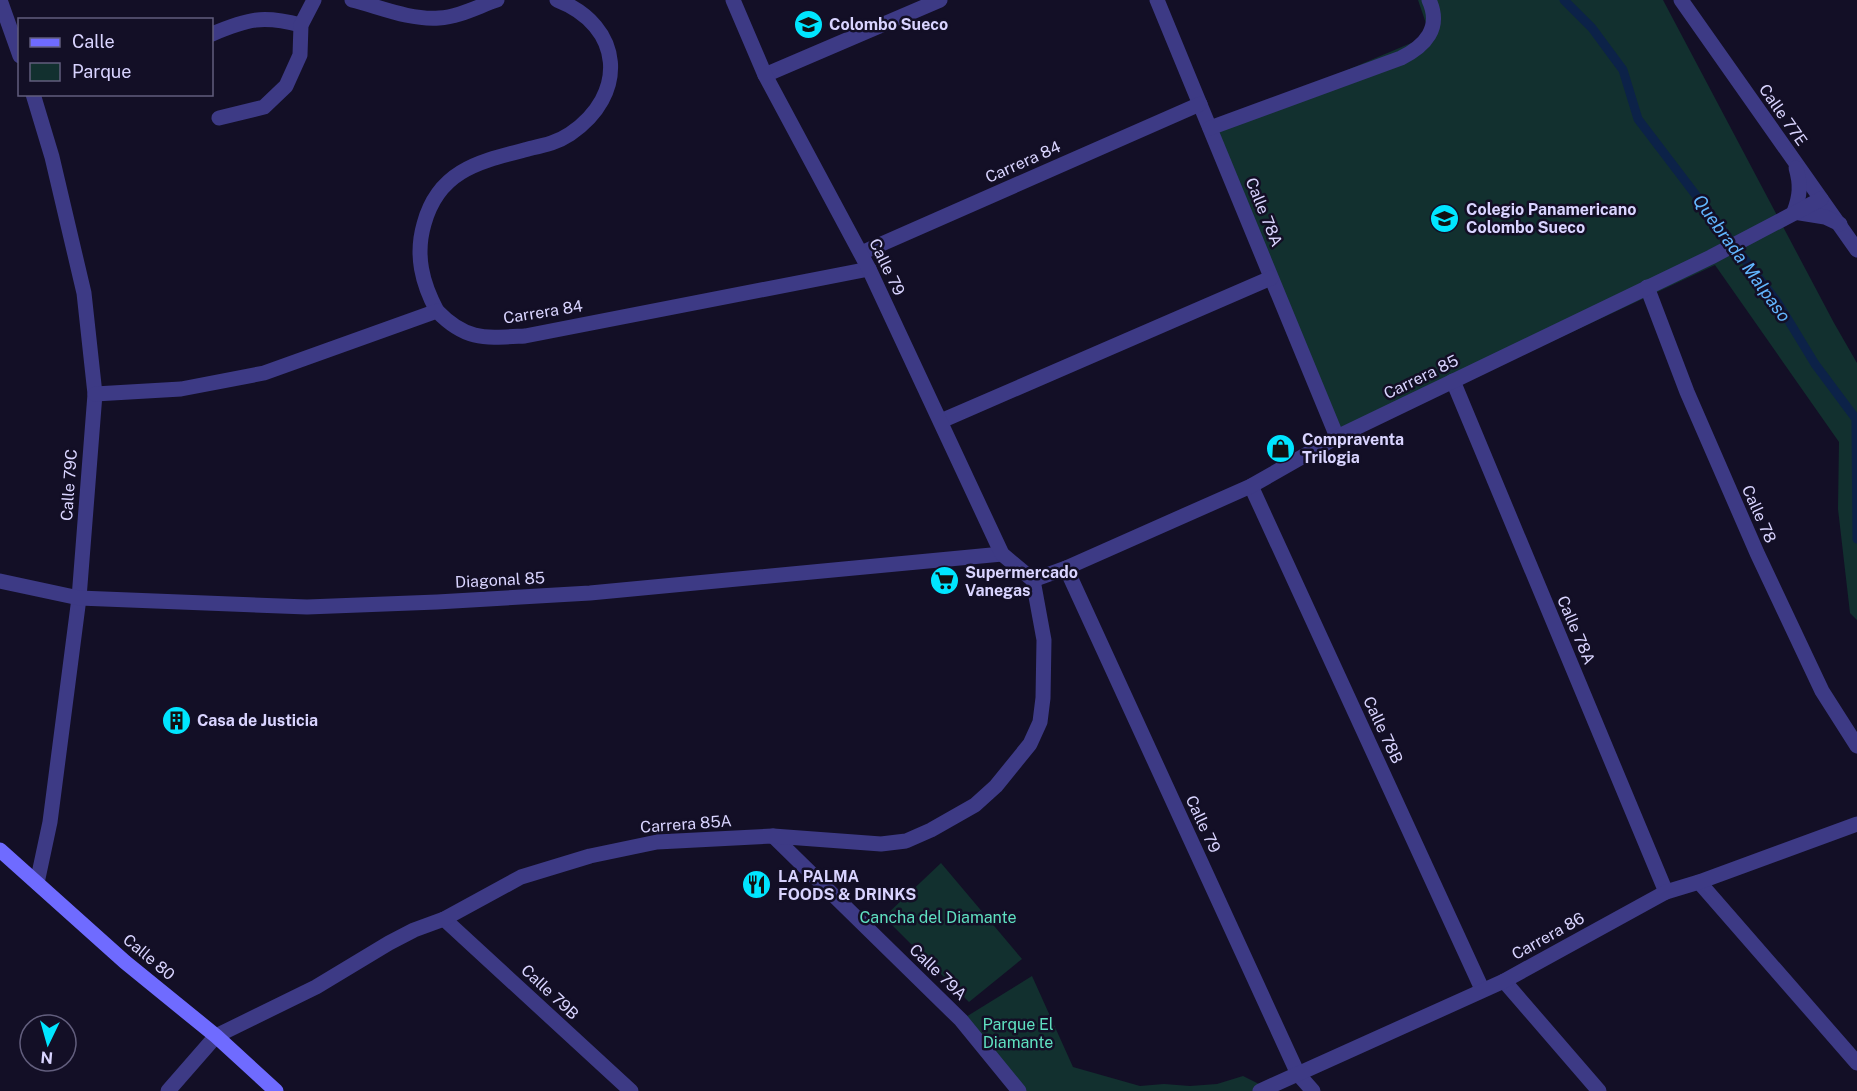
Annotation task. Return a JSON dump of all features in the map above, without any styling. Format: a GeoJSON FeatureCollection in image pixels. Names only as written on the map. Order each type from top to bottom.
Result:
{"type":"FeatureCollection","features":[{"type":"Feature","properties":{"kind":"street"},"geometry":{"type":"LineString","coordinates":[[0,0],[18,50]]}},
{"type":"Feature","properties":{"kind":"street"},"geometry":{"type":"LineString","coordinates":[[219,118],[264,107],[286,86],[300,55],[301,25],[314,0]]}},
{"type":"Feature","properties":{"kind":"street"},"geometry":{"type":"LineString","coordinates":[[352,0],[395,12],[428,17],[448,17],[497,0]]}},
{"type":"Feature","properties":{"kind":"street"},"geometry":{"type":"LineString","coordinates":[[94,394],[181,389],[264,373],[436,311],[424,281],[419,255],[429,206],[443,186],[459,173],[483,161],[560,140],[584,122],[603,96],[611,63],[605,40],[589,19],[569,5],[557,0]]}},
{"type":"Feature","properties":{"kind":"street","name":"Calle 79"},"geometry":{"type":"LineString","coordinates":[[733,0],[765,75],[869,269],[1002,554]]}},
{"type":"Feature","properties":{"kind":"street"},"geometry":{"type":"LineString","coordinates":[[765,75],[940,0]]}},
{"type":"Feature","properties":{"kind":"street","name":"Calle 78A"},"geometry":{"type":"LineString","coordinates":[[1157,0],[1337,437]]}},
{"type":"Feature","properties":{"kind":"street"},"geometry":{"type":"LineString","coordinates":[[1210,128],[1401,58],[1422,45],[1430,35],[1433,15],[1429,0]]}},
{"type":"Feature","properties":{"kind":"street","name":"Calle 77E"},"geometry":{"type":"LineString","coordinates":[[1681,0],[1857,250]]}},
{"type":"Feature","properties":{"kind":"street"},"geometry":{"type":"LineString","coordinates":[[213,34],[239,22],[262,18],[301,25]]}},
{"type":"Feature","properties":{"kind":"street","name":"Calle 79C"},"geometry":{"type":"LineString","coordinates":[[34,96],[52,157],[84,293],[94,394],[79,598],[50,822],[37,883]]}},
{"type":"Feature","properties":{"kind":"street","name":"Carrera 84"},"geometry":{"type":"LineString","coordinates":[[861,254],[1200,104]]}},
{"type":"Feature","properties":{"kind":"street"},"geometry":{"type":"LineString","coordinates":[[1795,162],[1801,183],[1800,196],[1794,212],[1825,217],[1840,224]]}},
{"type":"Feature","properties":{"kind":"street","name":"Carrera 85"},"geometry":{"type":"LineString","coordinates":[[1033,580],[1066,568],[1251,486],[1337,437],[1720,252],[1821,199]]}},
{"type":"Feature","properties":{"kind":"street","name":"Carrera 84"},"geometry":{"type":"LineString","coordinates":[[436,311],[459,330],[474,336],[491,338],[525,336],[869,269]]}},
{"type":"Feature","properties":{"kind":"street"},"geometry":{"type":"LineString","coordinates":[[941,421],[1271,278]]}},
{"type":"Feature","properties":{"kind":"street","name":"Calle 78"},"geometry":{"type":"LineString","coordinates":[[1647,287],[1687,392],[1757,553],[1822,691],[1857,746]]}},
{"type":"Feature","properties":{"kind":"street","name":"Calle 78A"},"geometry":{"type":"LineString","coordinates":[[1453,381],[1666,892]]}},
{"type":"Feature","properties":{"kind":"street","name":"Calle 78B"},"geometry":{"type":"LineString","coordinates":[[1251,486],[1482,989]]}},
{"type":"Feature","properties":{"kind":"street"},"geometry":{"type":"LineString","coordinates":[[1002,554],[1033,580]]}},
{"type":"Feature","properties":{"kind":"street","name":"Diagonal 85"},"geometry":{"type":"LineString","coordinates":[[0,581],[28,589],[79,598],[307,607],[590,593],[1002,554]]}},
{"type":"Feature","properties":{"kind":"street","name":"Calle 79"},"geometry":{"type":"LineString","coordinates":[[1066,568],[1298,1074],[1313,1091]]}},
{"type":"Feature","properties":{"kind":"street","name":"Carrera 85A"},"geometry":{"type":"LineString","coordinates":[[168,1091],[216,1036],[316,987],[389,943],[414,930],[444,919],[521,877],[590,856],[657,842],[773,836],[881,844],[906,841],[931,831],[955,817],[975,805],[996,786],[1030,744],[1040,722],[1043,698],[1044,640],[1033,580]]}},
{"type":"Feature","properties":{"kind":"street","name":"Carrera 86"},"geometry":{"type":"LineString","coordinates":[[1260,1091],[1504,981],[1666,892],[1857,824]]}},
{"type":"Feature","properties":{"kind":"street","name":"Calle 79A"},"geometry":{"type":"LineString","coordinates":[[773,836],[961,1020],[1020,1091]]}},
{"type":"Feature","properties":{"kind":"street","name":"Calle 80"},"geometry":{"type":"LineString","coordinates":[[0,850],[125,962],[216,1036],[276,1091]]}},
{"type":"Feature","properties":{"kind":"street"},"geometry":{"type":"LineString","coordinates":[[1699,882],[1857,1063]]}},
{"type":"Feature","properties":{"kind":"street","name":"Calle 79B"},"geometry":{"type":"LineString","coordinates":[[444,919],[631,1091]]}},
{"type":"Feature","properties":{"kind":"street"},"geometry":{"type":"LineString","coordinates":[[1504,981],[1599,1091]]}},
{"type":"Feature","properties":{"kind":"green space"},"geometry":{"type":"Polygon","coordinates":[[[1418,0],[1663,0],[1857,363],[1857,620],[1850,613],[1838,509],[1839,442],[1715,265],[1339,441],[1213,127],[1430,35],[1418,0]]]}},
{"type":"Feature","properties":{"kind":"green space","name":"Cancha del Diamante"},"geometry":{"type":"Polygon","coordinates":[[[941,863],[1022,959],[969,1002],[884,917],[941,863]]]}},
{"type":"Feature","properties":{"kind":"green space","name":"Parque El Diamante"},"geometry":{"type":"Polygon","coordinates":[[[1032,976],[1073,1067],[1140,1086],[1217,1084],[1243,1076],[1267,1088],[1260,1091],[1019,1091],[961,1020],[1032,976]]]}},
{"type":"Feature","properties":{"kind":"waterway","name":"Quebrada Malpaso"},"geometry":{"type":"LineString","coordinates":[[1564,0],[1592,28],[1623,70],[1638,119],[1778,303],[1815,364],[1856,419],[1857,539]]}},
{"type":"Feature","properties":{"kind":"place","name":"Colombo Sueco"},"geometry":{"type":"Point","coordinates":[808,24]}},
{"type":"Feature","properties":{"kind":"place","name":"Colegio Panamericano Colombo Sueco"},"geometry":{"type":"Point","coordinates":[1445,218]}},
{"type":"Feature","properties":{"kind":"place","name":"Compraventa Trilogia"},"geometry":{"type":"Point","coordinates":[1281,448]}},
{"type":"Feature","properties":{"kind":"place","name":"Supermercado Vanegas"},"geometry":{"type":"Point","coordinates":[944,581]}},
{"type":"Feature","properties":{"kind":"place","name":"Casa de Justicia"},"geometry":{"type":"Point","coordinates":[176,720]}},
{"type":"Feature","properties":{"kind":"place","name":"LA PALMA FOODS & DRINKS"},"geometry":{"type":"Point","coordinates":[757,885]}}]}
